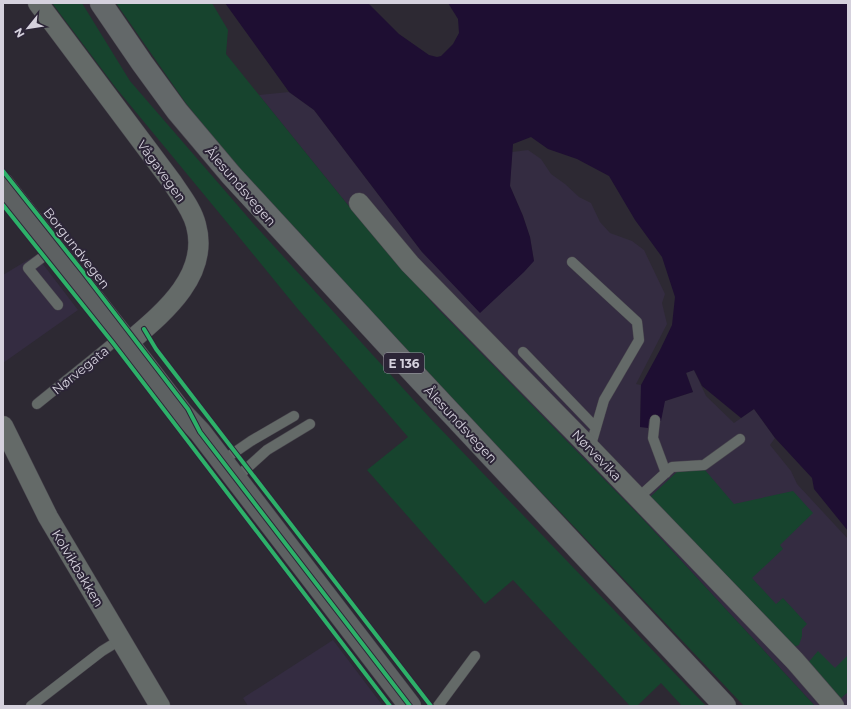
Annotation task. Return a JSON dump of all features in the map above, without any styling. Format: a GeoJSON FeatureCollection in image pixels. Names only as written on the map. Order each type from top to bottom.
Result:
{"type":"FeatureCollection","features":[{"type":"Feature","properties":{"kind":"highway","name":"Ålesundsvegen"},"geometry":{"type":"LineString","coordinates":[[101,3],[155,81],[198,137],[231,175],[405,364],[725,706]]}},
{"type":"Feature","properties":{"kind":"main road","name":"Borgundvegen"},"geometry":{"type":"LineString","coordinates":[[3,171],[128,339]]}},
{"type":"Feature","properties":{"kind":"main road","name":"Borgundvegen"},"geometry":{"type":"LineString","coordinates":[[3,184],[58,246]]}},
{"type":"Feature","properties":{"kind":"main road"},"geometry":{"type":"LineString","coordinates":[[128,339],[182,414],[200,432],[236,478],[410,706]]}},
{"type":"Feature","properties":{"kind":"street","name":"Vågavegen"},"geometry":{"type":"LineString","coordinates":[[38,3],[172,182],[190,210],[196,225],[198,249],[190,276],[176,299],[161,316],[128,339]]}},
{"type":"Feature","properties":{"kind":"street","name":"Nørvevika"},"geometry":{"type":"LineString","coordinates":[[359,203],[410,264],[795,661],[834,706]]}},
{"type":"Feature","properties":{"kind":"street","name":"Kolvikbakken"},"geometry":{"type":"LineString","coordinates":[[3,426],[48,517],[160,706]]}},
{"type":"Feature","properties":{"kind":"lane"},"geometry":{"type":"LineString","coordinates":[[58,246],[28,268],[58,306]]}},
{"type":"Feature","properties":{"kind":"lane"},"geometry":{"type":"LineString","coordinates":[[572,262],[637,322],[639,340],[604,400],[590,448]]}},
{"type":"Feature","properties":{"kind":"lane","name":"Nørvegata"},"geometry":{"type":"LineString","coordinates":[[37,404],[63,382],[128,339]]}},
{"type":"Feature","properties":{"kind":"lane"},"geometry":{"type":"LineString","coordinates":[[523,352],[596,428]]}},
{"type":"Feature","properties":{"kind":"lane"},"geometry":{"type":"LineString","coordinates":[[222,461],[251,441],[294,416]]}},
{"type":"Feature","properties":{"kind":"lane"},"geometry":{"type":"LineString","coordinates":[[655,420],[654,438],[666,473]]}},
{"type":"Feature","properties":{"kind":"lane"},"geometry":{"type":"LineString","coordinates":[[236,478],[267,450],[310,424]]}},
{"type":"Feature","properties":{"kind":"lane"},"geometry":{"type":"LineString","coordinates":[[638,498],[672,467],[704,465],[740,439]]}},
{"type":"Feature","properties":{"kind":"lane"},"geometry":{"type":"LineString","coordinates":[[31,706],[102,651],[120,640]]}},
{"type":"Feature","properties":{"kind":"lane"},"geometry":{"type":"LineString","coordinates":[[438,706],[475,656]]}},
{"type":"Feature","properties":{"kind":"shaded area"},"geometry":{"type":"Polygon","coordinates":[[[225,3],[368,3],[399,34],[429,55],[437,57],[441,56],[453,44],[459,33],[458,19],[448,3],[848,3],[848,531],[814,489],[812,478],[775,438],[754,409],[741,418],[702,386],[694,370],[686,373],[693,392],[665,401],[661,421],[649,419],[648,428],[640,427],[641,385],[672,325],[675,297],[662,257],[635,220],[609,176],[577,159],[548,149],[531,137],[513,144],[510,186],[530,237],[534,261],[480,313],[422,252],[314,110],[289,92],[225,3]]]}},
{"type":"Feature","properties":{"kind":"shaded area"},"geometry":{"type":"Polygon","coordinates":[[[289,92],[314,110],[422,252],[534,261],[530,237],[510,186],[512,152],[528,150],[541,159],[551,174],[579,197],[591,203],[600,222],[610,233],[632,241],[644,250],[665,294],[662,303],[667,324],[636,384],[641,385],[640,427],[665,401],[693,392],[686,372],[694,370],[706,396],[734,423],[754,409],[775,438],[770,445],[791,471],[797,484],[848,539],[848,706],[815,706],[641,517],[437,308],[352,210],[259,95],[289,92]]]}},
{"type":"Feature","properties":{"kind":"shaded area"},"geometry":{"type":"Polygon","coordinates":[[[36,255],[78,310],[3,363],[3,275],[36,255]]]}},
{"type":"Feature","properties":{"kind":"shaded area"},"geometry":{"type":"Polygon","coordinates":[[[333,640],[383,706],[248,706],[243,698],[333,640]]]}},
{"type":"Feature","properties":{"kind":"green space"},"geometry":{"type":"Polygon","coordinates":[[[52,3],[82,3],[130,81],[252,222],[430,418],[706,706],[682,706],[661,683],[637,706],[630,706],[513,580],[485,604],[367,470],[408,437],[297,308],[116,88],[52,3]]]}},
{"type":"Feature","properties":{"kind":"green space"},"geometry":{"type":"Polygon","coordinates":[[[116,3],[212,3],[228,30],[226,54],[352,210],[437,308],[641,517],[815,706],[744,706],[402,348],[240,171],[185,102],[116,3]]]}},
{"type":"Feature","properties":{"kind":"green space"},"geometry":{"type":"Polygon","coordinates":[[[679,470],[705,470],[734,504],[793,491],[813,513],[780,545],[783,549],[752,578],[776,604],[783,598],[807,624],[802,629],[802,636],[799,645],[791,648],[649,498],[679,470]]]}},
{"type":"Feature","properties":{"kind":"green space"},"geometry":{"type":"Polygon","coordinates":[[[818,651],[835,668],[848,655],[848,692],[840,699],[807,664],[818,651]]]}},
{"type":"Feature","properties":{"kind":"cycle path"},"geometry":{"type":"LineString","coordinates":[[3,171],[188,409],[200,432],[410,706]]}},
{"type":"Feature","properties":{"kind":"cycle path"},"geometry":{"type":"LineString","coordinates":[[3,205],[113,343],[390,706]]}},
{"type":"Feature","properties":{"kind":"cycle path"},"geometry":{"type":"LineString","coordinates":[[144,329],[156,349],[431,706]]}}]}
